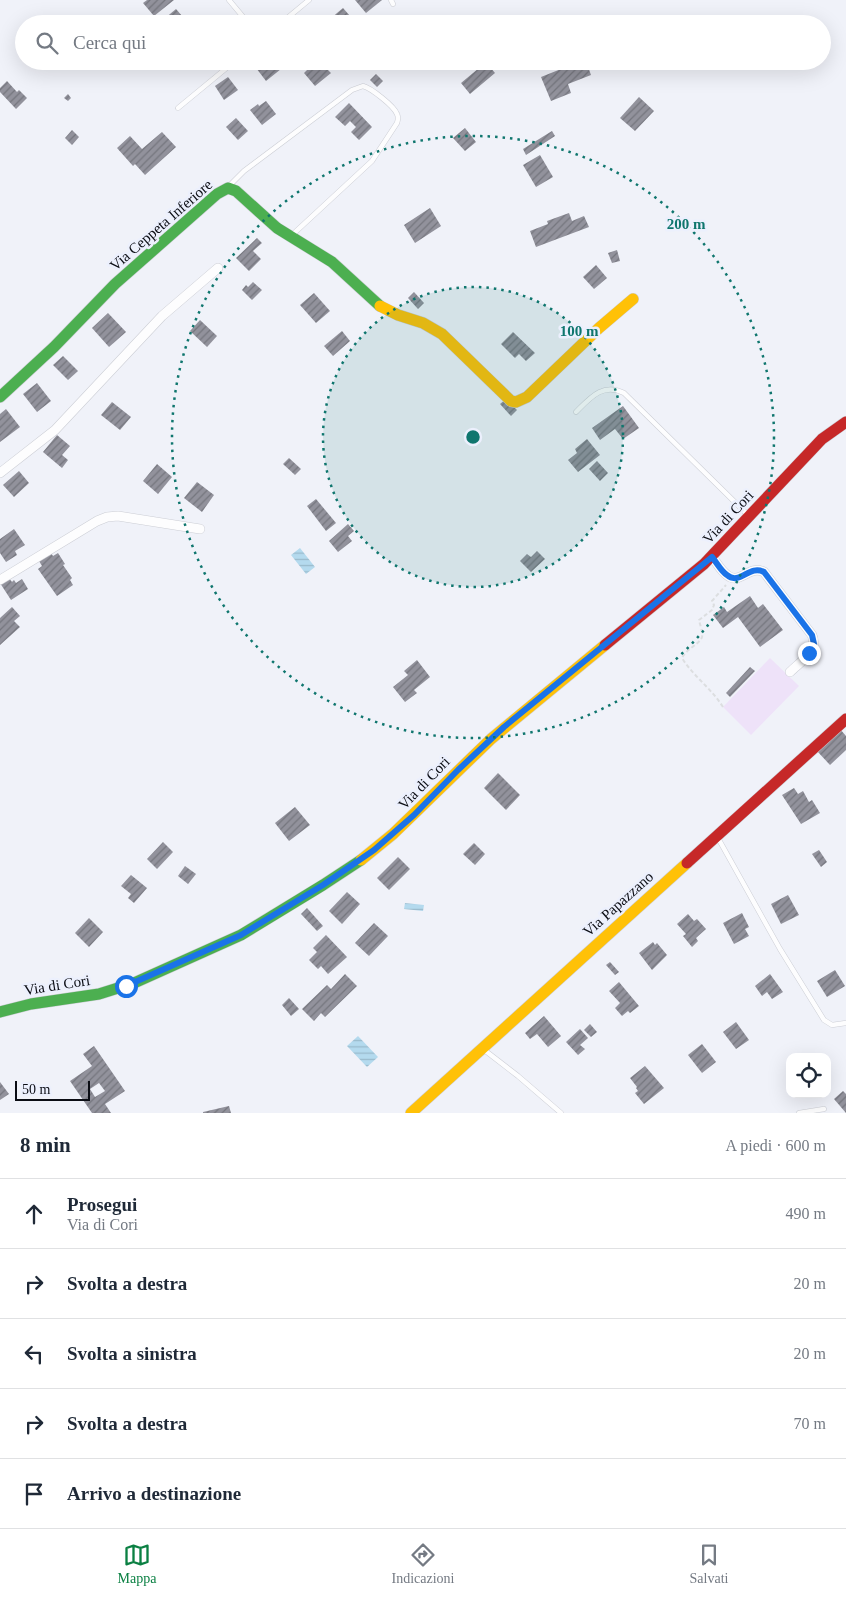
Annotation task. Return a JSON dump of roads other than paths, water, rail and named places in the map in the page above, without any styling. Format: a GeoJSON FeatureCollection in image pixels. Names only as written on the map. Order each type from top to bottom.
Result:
{"type":"FeatureCollection","features":[{"type":"Feature","properties":{"kind":"street","name":"Via Ceppeta Inferiore"},"geometry":{"type":"LineString","coordinates":[[0,397],[54,347],[115,284],[217,194],[228,188],[236,191],[272,223],[290,236],[332,262],[382,307],[398,315],[424,323],[437,331],[506,398],[516,402],[527,398],[593,333],[633,299]]}},
{"type":"Feature","properties":{"kind":"street"},"geometry":{"type":"LineString","coordinates":[[0,473],[60,425],[162,316],[218,268]]}},
{"type":"Feature","properties":{"kind":"street","name":"Via di Cori"},"geometry":{"type":"LineString","coordinates":[[0,1012],[31,1004],[99,994],[134,983],[186,958],[241,935],[323,885],[374,850],[393,834],[487,742],[712,557],[822,439],[846,422]]}},
{"type":"Feature","properties":{"kind":"street"},"geometry":{"type":"LineString","coordinates":[[0,580],[97,521],[108,517],[118,516],[200,529]]}},
{"type":"Feature","properties":{"kind":"street"},"geometry":{"type":"LineString","coordinates":[[712,557],[726,575],[733,578],[738,578],[753,570],[762,571],[812,635],[814,644],[812,649],[790,672]]}},
{"type":"Feature","properties":{"kind":"street","name":"Via Papazzano"},"geometry":{"type":"LineString","coordinates":[[411,1113],[846,719]]}},
{"type":"Feature","properties":{"kind":"lane"},"geometry":{"type":"LineString","coordinates":[[229,0],[242,15]]}},
{"type":"Feature","properties":{"kind":"lane"},"geometry":{"type":"LineString","coordinates":[[291,15],[309,0]]}},
{"type":"Feature","properties":{"kind":"lane"},"geometry":{"type":"LineString","coordinates":[[178,108],[224,70]]}},
{"type":"Feature","properties":{"kind":"lane"},"geometry":{"type":"LineString","coordinates":[[228,188],[244,171],[352,90],[363,86],[371,89],[395,110],[398,116],[397,122],[372,161],[290,236]]}},
{"type":"Feature","properties":{"kind":"lane"},"geometry":{"type":"LineString","coordinates":[[576,412],[599,391],[611,389],[622,392],[632,399],[750,517]]}},
{"type":"Feature","properties":{"kind":"lane"},"geometry":{"type":"LineString","coordinates":[[716,835],[780,949],[824,1020],[832,1026],[846,1023]]}},
{"type":"Feature","properties":{"kind":"lane"},"geometry":{"type":"LineString","coordinates":[[482,1048],[561,1113]]}},
{"type":"Feature","properties":{"kind":"lane"},"geometry":{"type":"LineString","coordinates":[[799,1113],[824,1109]]}},
{"type":"Feature","properties":{"kind":"water"},"geometry":{"type":"Polygon","coordinates":[[[300,548],[315,567],[306,574],[291,555],[300,548]]]}},
{"type":"Feature","properties":{"kind":"water"},"geometry":{"type":"Polygon","coordinates":[[[405,903],[424,905],[423,911],[404,909],[405,903]]]}},
{"type":"Feature","properties":{"kind":"water"},"geometry":{"type":"Polygon","coordinates":[[[358,1036],[378,1057],[367,1067],[347,1046],[358,1036]]]}}]}
